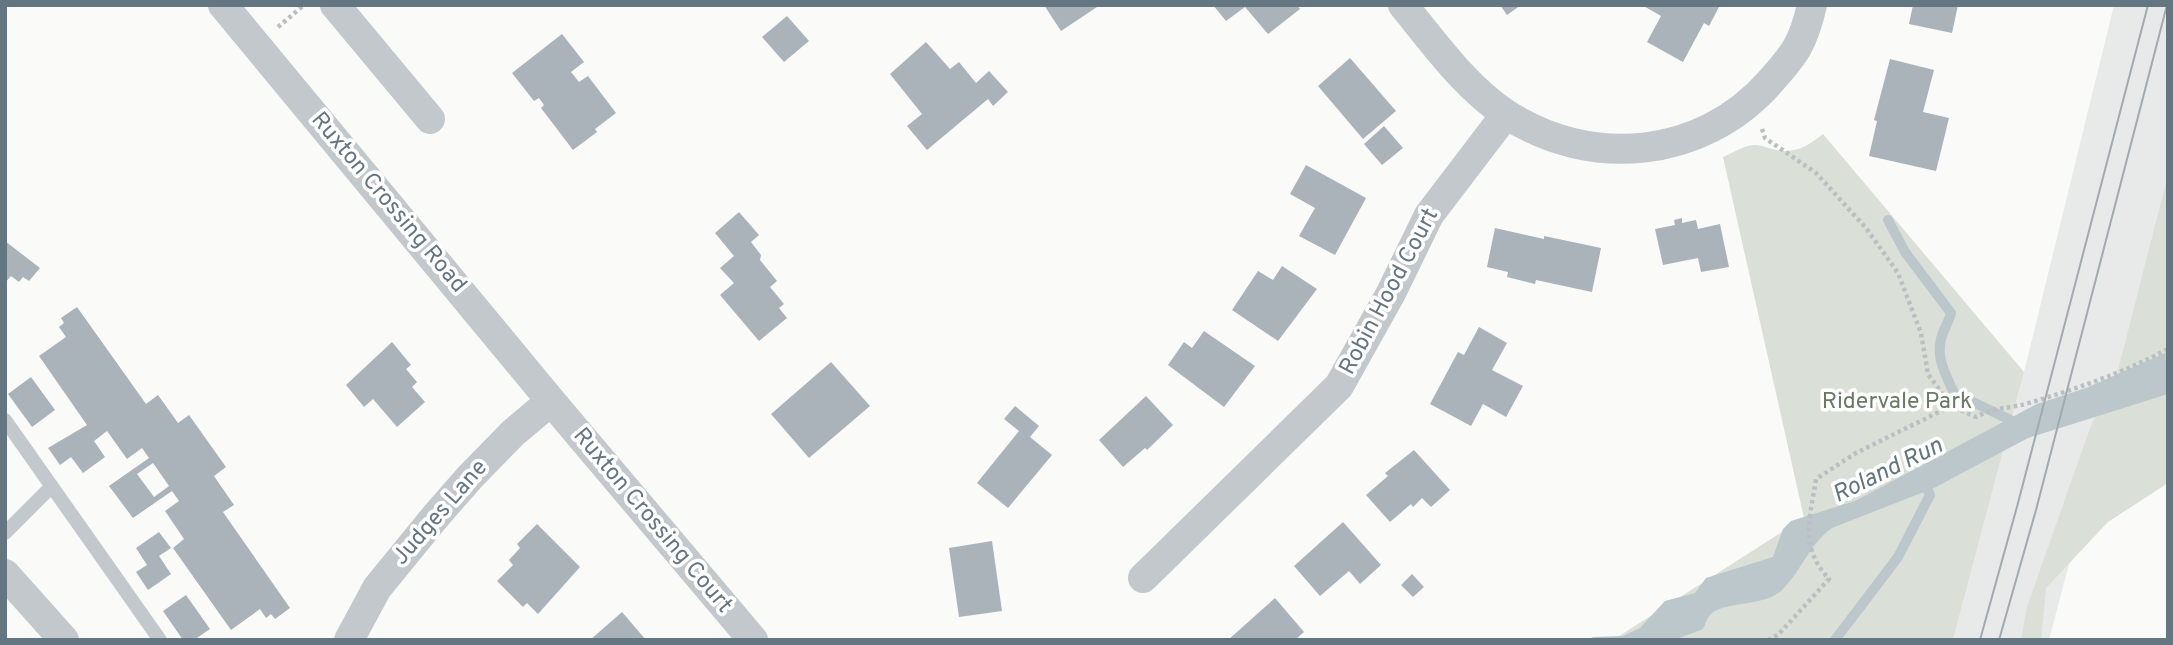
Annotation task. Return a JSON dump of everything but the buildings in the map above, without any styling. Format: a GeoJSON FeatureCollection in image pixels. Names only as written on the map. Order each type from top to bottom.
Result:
{"type":"FeatureCollection","features":[{"type":"Feature","properties":{"kind":"street","name":"Ruxton Crossing Road"},"geometry":{"type":"LineString","coordinates":[[223,5],[551,401]]}},
{"type":"Feature","properties":{"kind":"street"},"geometry":{"type":"LineString","coordinates":[[335,5],[430,119]]}},
{"type":"Feature","properties":{"kind":"street"},"geometry":{"type":"LineString","coordinates":[[1403,5],[1474,87],[1506,114],[1539,131],[1567,141],[1629,150],[1659,147],[1693,136],[1752,102],[1795,54],[1809,17]]}},
{"type":"Feature","properties":{"kind":"street","name":"Robin Hood Court"},"geometry":{"type":"LineString","coordinates":[[1143,578],[1339,386],[1391,293],[1429,215],[1506,114]]}},
{"type":"Feature","properties":{"kind":"street","name":"Judges Lane"},"geometry":{"type":"LineString","coordinates":[[349,640],[377,588],[435,517],[513,433],[551,401]]}},
{"type":"Feature","properties":{"kind":"street","name":"Ruxton Crossing Court"},"geometry":{"type":"LineString","coordinates":[[551,401],[753,640]]}},
{"type":"Feature","properties":{"kind":"street"},"geometry":{"type":"LineString","coordinates":[[5,575],[64,640]]}},
{"type":"Feature","properties":{"kind":"lane"},"geometry":{"type":"LineString","coordinates":[[5,420],[160,640]]}},
{"type":"Feature","properties":{"kind":"lane"},"geometry":{"type":"LineString","coordinates":[[5,533],[51,486]]}},
{"type":"Feature","properties":{"kind":"path"},"geometry":{"type":"LineString","coordinates":[[1752,102],[1765,138],[1816,173],[1866,228],[1898,273],[1921,333],[1928,374],[1951,406],[1976,417],[1990,409],[2027,404],[2087,386],[2168,349]]}},
{"type":"Feature","properties":{"kind":"path"},"geometry":{"type":"LineString","coordinates":[[1768,640],[1779,635],[1829,579],[1816,565],[1807,538],[1816,479],[1856,453],[1951,406]]}},
{"type":"Feature","properties":{"kind":"shaded area"},"geometry":{"type":"Polygon","coordinates":[[[2114,5],[2168,5],[2168,174],[2074,545],[2049,640],[1953,640],[2024,372],[2114,5]]]}},
{"type":"Feature","properties":{"kind":"shaded area","name":"Roland Run"},"geometry":{"type":"Polygon","coordinates":[[[2168,352],[2168,394],[2028,438],[1934,488],[1832,528],[1817,542],[1788,583],[1773,596],[1716,611],[1709,616],[1703,629],[1674,640],[1587,640],[1593,637],[1623,636],[1640,628],[1665,601],[1695,593],[1706,578],[1773,557],[1783,529],[1791,521],[1855,501],[2037,404],[2086,388],[2168,352]]]}},
{"type":"Feature","properties":{"kind":"green space","name":"Ridervale Park"},"geometry":{"type":"Polygon","coordinates":[[[1823,134],[2024,372],[1953,640],[1613,640],[1804,518],[1723,157],[1751,145],[1784,151],[1796,150],[1823,134]]]}},
{"type":"Feature","properties":{"kind":"green space"},"geometry":{"type":"Polygon","coordinates":[[[2168,174],[2168,483],[2108,522],[2046,588],[2041,640],[2021,640],[2027,607],[2089,431],[2095,417],[2107,413],[2168,174]]]}},
{"type":"Feature","properties":{"kind":"waterway"},"geometry":{"type":"LineString","coordinates":[[1888,220],[1905,252],[1951,313],[1942,336],[1940,353],[1954,393],[2021,425]]}},
{"type":"Feature","properties":{"kind":"waterway"},"geometry":{"type":"LineString","coordinates":[[1835,640],[1898,557],[1930,495],[1923,481]]}},
{"type":"Feature","properties":{"kind":"tram line"},"geometry":{"type":"LineString","coordinates":[[1980,640],[2148,5]]}},
{"type":"Feature","properties":{"kind":"tram line"},"geometry":{"type":"LineString","coordinates":[[1999,640],[2036,510],[2167,5]]}}]}
